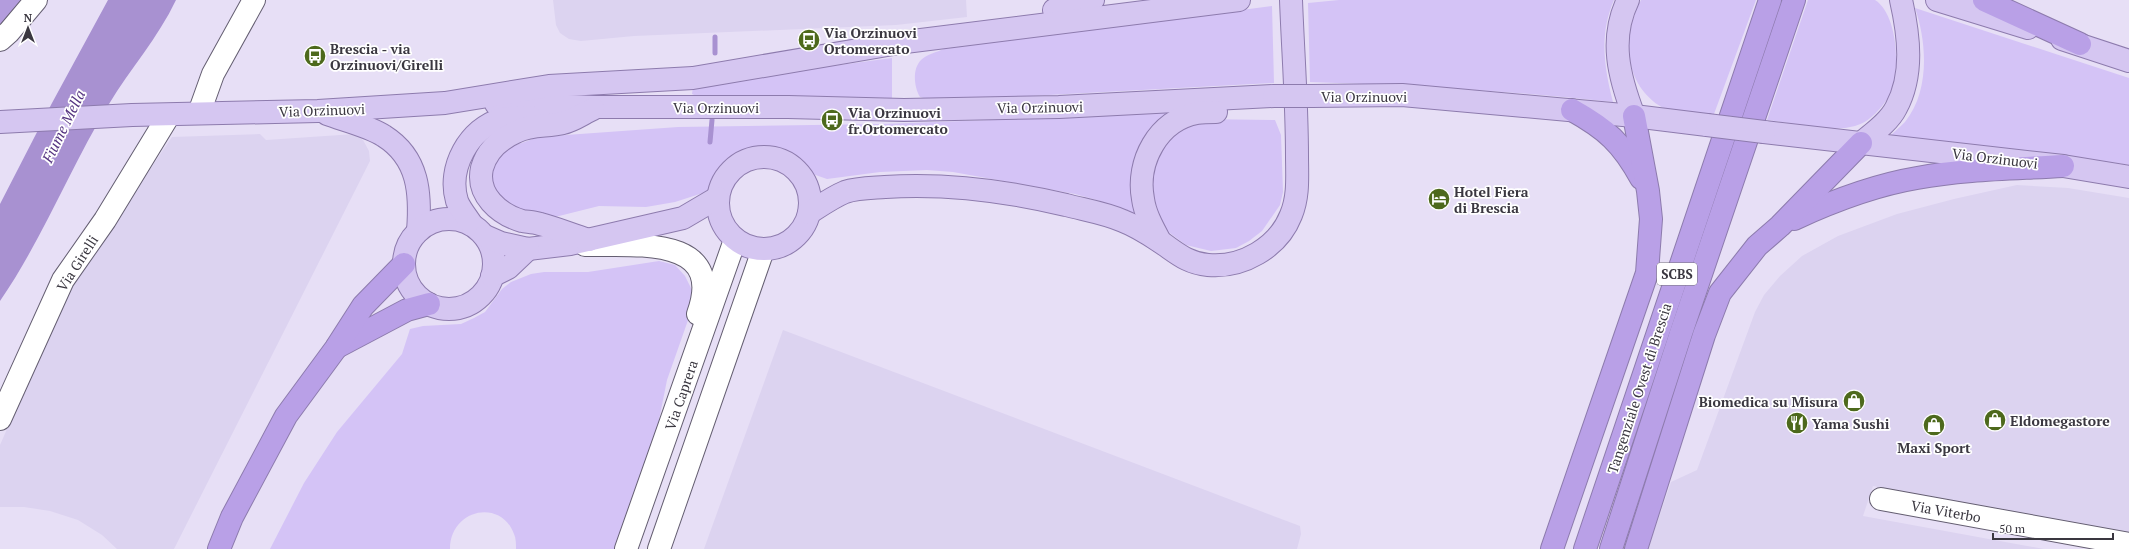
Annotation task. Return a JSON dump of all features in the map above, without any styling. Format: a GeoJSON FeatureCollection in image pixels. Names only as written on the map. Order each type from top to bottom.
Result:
{"type":"FeatureCollection","features":[{"type":"Feature","properties":{"kind":"highway","name":"Tangenziale Ovest di Brescia"},"geometry":{"type":"LineString","coordinates":[[1585,549],[1770,0]]}},
{"type":"Feature","properties":{"kind":"highway","name":"Tangenziale Ovest di Brescia"},"geometry":{"type":"LineString","coordinates":[[1611,549],[1681,333],[1794,0]]}},
{"type":"Feature","properties":{"kind":"highway"},"geometry":{"type":"LineString","coordinates":[[1984,0],[2080,44]]}},
{"type":"Feature","properties":{"kind":"highway"},"geometry":{"type":"LineString","coordinates":[[1572,110],[1596,124],[1610,135],[1628,155],[1648,191]]}},
{"type":"Feature","properties":{"kind":"highway"},"geometry":{"type":"LineString","coordinates":[[1552,549],[1647,273],[1651,219],[1648,191],[1634,116]]}},
{"type":"Feature","properties":{"kind":"highway"},"geometry":{"type":"LineString","coordinates":[[1636,549],[1704,335],[1720,293],[1757,246],[1780,226],[1861,143]]}},
{"type":"Feature","properties":{"kind":"highway"},"geometry":{"type":"LineString","coordinates":[[1780,226],[1828,203],[1917,178],[1971,171],[2063,166]]}},
{"type":"Feature","properties":{"kind":"highway"},"geometry":{"type":"LineString","coordinates":[[219,549],[232,517],[286,416],[336,348],[363,306],[404,264]]}},
{"type":"Feature","properties":{"kind":"highway"},"geometry":{"type":"LineString","coordinates":[[336,348],[407,310],[429,304]]}},
{"type":"Feature","properties":{"kind":"highway"},"geometry":{"type":"LineString","coordinates":[[209,549],[232,517]]}},
{"type":"Feature","properties":{"kind":"main road"},"geometry":{"type":"LineString","coordinates":[[978,34],[1011,18],[1080,6],[1093,0]]}},
{"type":"Feature","properties":{"kind":"main road","name":"Via Orzinuovi"},"geometry":{"type":"LineString","coordinates":[[445,103],[549,86],[693,78],[905,42],[1239,0]]}},
{"type":"Feature","properties":{"kind":"main road"},"geometry":{"type":"LineString","coordinates":[[805,181],[844,192],[914,185],[983,190],[1046,200],[1110,215],[1136,226],[1160,241],[1176,255],[1191,261],[1207,265],[1223,265],[1240,262],[1257,254],[1273,242],[1284,229],[1292,215],[1297,194],[1297,135],[1291,0]]}},
{"type":"Feature","properties":{"kind":"main road"},"geometry":{"type":"LineString","coordinates":[[1628,0],[1622,12],[1617,31],[1617,52],[1619,70],[1634,116]]}},
{"type":"Feature","properties":{"kind":"main road"},"geometry":{"type":"LineString","coordinates":[[1861,143],[1882,126],[1896,109],[1903,91],[1908,58],[1908,37],[1901,0]]}},
{"type":"Feature","properties":{"kind":"main road"},"geometry":{"type":"LineString","coordinates":[[1937,0],[2080,44],[2129,61]]}},
{"type":"Feature","properties":{"kind":"main road","name":"Via Orzinuovi"},"geometry":{"type":"LineString","coordinates":[[0,122],[132,115],[318,111],[445,103],[596,107],[788,107],[896,110],[1059,107],[1274,96],[1402,95],[1634,116],[2063,166],[2129,177]]}},
{"type":"Feature","properties":{"kind":"main road"},"geometry":{"type":"LineString","coordinates":[[1160,241],[1147,215],[1141,182],[1142,167],[1156,139],[1166,128],[1181,118],[1197,113],[1238,111],[1274,96]]}},
{"type":"Feature","properties":{"kind":"main road"},"geometry":{"type":"LineString","coordinates":[[596,107],[565,115],[503,119],[488,124],[474,137],[463,152],[456,167],[454,186],[458,202],[478,230],[492,249],[494,262],[492,276],[482,293],[467,305],[454,308],[441,308],[429,304],[419,297],[411,287],[406,276],[404,264],[406,252],[411,240],[418,231],[430,223],[444,219],[458,220],[478,230],[501,244],[528,249],[579,242],[683,218],[717,198]]}},
{"type":"Feature","properties":{"kind":"main road"},"geometry":{"type":"LineString","coordinates":[[579,242],[538,223],[524,221],[502,212],[486,195],[482,183],[482,171],[484,159],[492,148],[503,138],[532,126],[564,123],[596,107]]}},
{"type":"Feature","properties":{"kind":"main road"},"geometry":{"type":"LineString","coordinates":[[318,111],[384,135],[401,152],[411,167],[419,187],[420,205],[418,231]]}},
{"type":"Feature","properties":{"kind":"main road"},"geometry":{"type":"LineString","coordinates":[[683,218],[730,234],[748,247],[763,250],[787,244],[805,226],[809,213],[810,202],[805,181],[797,171],[787,163],[775,158],[762,157],[749,159],[737,165],[728,174],[721,185],[717,198],[720,218],[730,234]]}},
{"type":"Feature","properties":{"kind":"main road"},"geometry":{"type":"LineString","coordinates":[[809,213],[844,192]]}},
{"type":"Feature","properties":{"kind":"main road"},"geometry":{"type":"LineString","coordinates":[[492,276],[508,268],[528,249]]}},
{"type":"Feature","properties":{"kind":"street"},"geometry":{"type":"LineString","coordinates":[[0,40],[10,32],[36,0]]}},
{"type":"Feature","properties":{"kind":"street"},"geometry":{"type":"LineString","coordinates":[[199,113],[213,74],[254,0]]}},
{"type":"Feature","properties":{"kind":"street","name":"Via Girelli"},"geometry":{"type":"LineString","coordinates":[[0,419],[63,280],[105,220],[169,115]]}},
{"type":"Feature","properties":{"kind":"street","name":"Via Caprera"},"geometry":{"type":"LineString","coordinates":[[626,549],[679,402],[730,234]]}},
{"type":"Feature","properties":{"kind":"street"},"geometry":{"type":"LineString","coordinates":[[579,242],[659,246],[678,251],[694,264],[703,284],[703,295],[678,366],[679,402]]}},
{"type":"Feature","properties":{"kind":"street"},"geometry":{"type":"LineString","coordinates":[[659,549],[763,250]]}},
{"type":"Feature","properties":{"kind":"street","name":"Via Viterbo"},"geometry":{"type":"LineString","coordinates":[[1881,499],[2129,544]]}},
{"type":"Feature","properties":{"kind":"shaded area"},"geometry":{"type":"Polygon","coordinates":[[[0,0],[22,0],[0,29],[0,0]]]}},
{"type":"Feature","properties":{"kind":"shaded area"},"geometry":{"type":"Polygon","coordinates":[[[553,0],[966,0],[967,17],[896,25],[634,36],[581,41],[569,39],[560,33],[556,25],[553,0]]]}},
{"type":"Feature","properties":{"kind":"shaded area"},"geometry":{"type":"Polygon","coordinates":[[[1339,0],[1614,0],[1606,25],[1604,51],[1607,76],[1613,102],[1462,89],[1310,82],[1308,3],[1339,0]]]}},
{"type":"Feature","properties":{"kind":"shaded area"},"geometry":{"type":"Polygon","coordinates":[[[1641,0],[1756,0],[1714,114],[1679,113],[1665,109],[1649,98],[1637,82],[1630,59],[1629,47],[1632,23],[1641,0]]]}},
{"type":"Feature","properties":{"kind":"shaded area"},"geometry":{"type":"Polygon","coordinates":[[[1808,0],[1875,0],[1883,7],[1889,18],[1893,30],[1896,58],[1896,72],[1893,84],[1890,94],[1880,109],[1871,118],[1861,124],[1845,128],[1823,128],[1767,120],[1808,0]]]}},
{"type":"Feature","properties":{"kind":"shaded area"},"geometry":{"type":"Polygon","coordinates":[[[1272,6],[1274,83],[973,99],[927,99],[920,97],[916,88],[915,73],[918,64],[926,56],[944,49],[1272,6]]]}},
{"type":"Feature","properties":{"kind":"shaded area"},"geometry":{"type":"Polygon","coordinates":[[[1915,8],[2129,78],[2129,165],[2085,158],[1889,137],[1905,122],[1913,110],[1919,96],[1922,82],[1924,51],[1915,8]]]}},
{"type":"Feature","properties":{"kind":"shaded area"},"geometry":{"type":"Polygon","coordinates":[[[892,58],[892,98],[698,97],[692,94],[693,87],[697,84],[892,58]]]}},
{"type":"Feature","properties":{"kind":"shaded area"},"geometry":{"type":"Polygon","coordinates":[[[1181,111],[1160,123],[1139,216],[1100,201],[1075,194],[953,172],[927,170],[880,172],[827,179],[807,172],[784,156],[770,151],[755,150],[742,153],[728,160],[706,192],[675,202],[646,207],[599,206],[547,219],[493,200],[489,169],[508,148],[538,137],[678,127],[881,124],[1105,116],[1181,111]]]}},
{"type":"Feature","properties":{"kind":"shaded area"},"geometry":{"type":"Polygon","coordinates":[[[1198,119],[1275,120],[1281,135],[1283,192],[1280,205],[1262,231],[1249,241],[1236,248],[1211,251],[1186,245],[1167,231],[1159,220],[1148,179],[1163,141],[1198,119]]]}},
{"type":"Feature","properties":{"kind":"shaded area"},"geometry":{"type":"Polygon","coordinates":[[[260,134],[266,140],[355,134],[363,140],[369,151],[370,161],[174,549],[117,549],[102,535],[78,520],[50,511],[24,507],[0,507],[0,445],[69,288],[172,137],[260,134]]]}},
{"type":"Feature","properties":{"kind":"shaded area"},"geometry":{"type":"Polygon","coordinates":[[[2017,185],[2068,188],[2129,198],[2129,537],[1873,486],[1863,516],[2044,549],[1648,549],[1671,482],[1697,470],[1755,312],[1764,295],[1780,276],[1802,256],[1838,236],[1897,214],[2017,185]]]}},
{"type":"Feature","properties":{"kind":"shaded area"},"geometry":{"type":"Polygon","coordinates":[[[659,261],[675,265],[685,276],[692,290],[693,306],[667,380],[658,425],[615,549],[516,549],[515,536],[508,523],[499,516],[488,512],[477,513],[467,517],[458,525],[452,535],[450,549],[270,549],[304,483],[337,432],[402,354],[410,329],[423,326],[461,324],[485,312],[502,289],[511,282],[531,274],[544,272],[588,272],[659,261]]]}},
{"type":"Feature","properties":{"kind":"shaded area"},"geometry":{"type":"Polygon","coordinates":[[[783,330],[1300,526],[1301,534],[1297,549],[704,549],[783,330]]]}},
{"type":"Feature","properties":{"kind":"water","name":"Fiume Mella"},"geometry":{"type":"Polygon","coordinates":[[[108,0],[176,0],[161,27],[109,104],[81,153],[43,229],[0,301],[0,204],[52,103],[108,0]]]}},
{"type":"Feature","properties":{"kind":"waterway"},"geometry":{"type":"LineString","coordinates":[[715,37],[715,53]]}},
{"type":"Feature","properties":{"kind":"waterway"},"geometry":{"type":"LineString","coordinates":[[710,142],[712,120]]}},
{"type":"Feature","properties":{"kind":"place","name":"Via Orzinuovi Ortomercato"},"geometry":{"type":"Point","coordinates":[809,40]}},
{"type":"Feature","properties":{"kind":"place","name":"Brescia - via Orzinuovi/Girelli"},"geometry":{"type":"Point","coordinates":[315,56]}},
{"type":"Feature","properties":{"kind":"place","name":"Via Orzinuovi fr.Ortomercato"},"geometry":{"type":"Point","coordinates":[832,120]}},
{"type":"Feature","properties":{"kind":"place","name":"Hotel Fiera di Brescia"},"geometry":{"type":"Point","coordinates":[1439,199]}},
{"type":"Feature","properties":{"kind":"place","name":"Biomedica su Misura"},"geometry":{"type":"Point","coordinates":[1854,401]}},
{"type":"Feature","properties":{"kind":"place","name":"Eldomegastore"},"geometry":{"type":"Point","coordinates":[1995,420]}},
{"type":"Feature","properties":{"kind":"place","name":"Yama Sushi"},"geometry":{"type":"Point","coordinates":[1797,423]}},
{"type":"Feature","properties":{"kind":"place","name":"Maxi Sport"},"geometry":{"type":"Point","coordinates":[1934,425]}}]}
